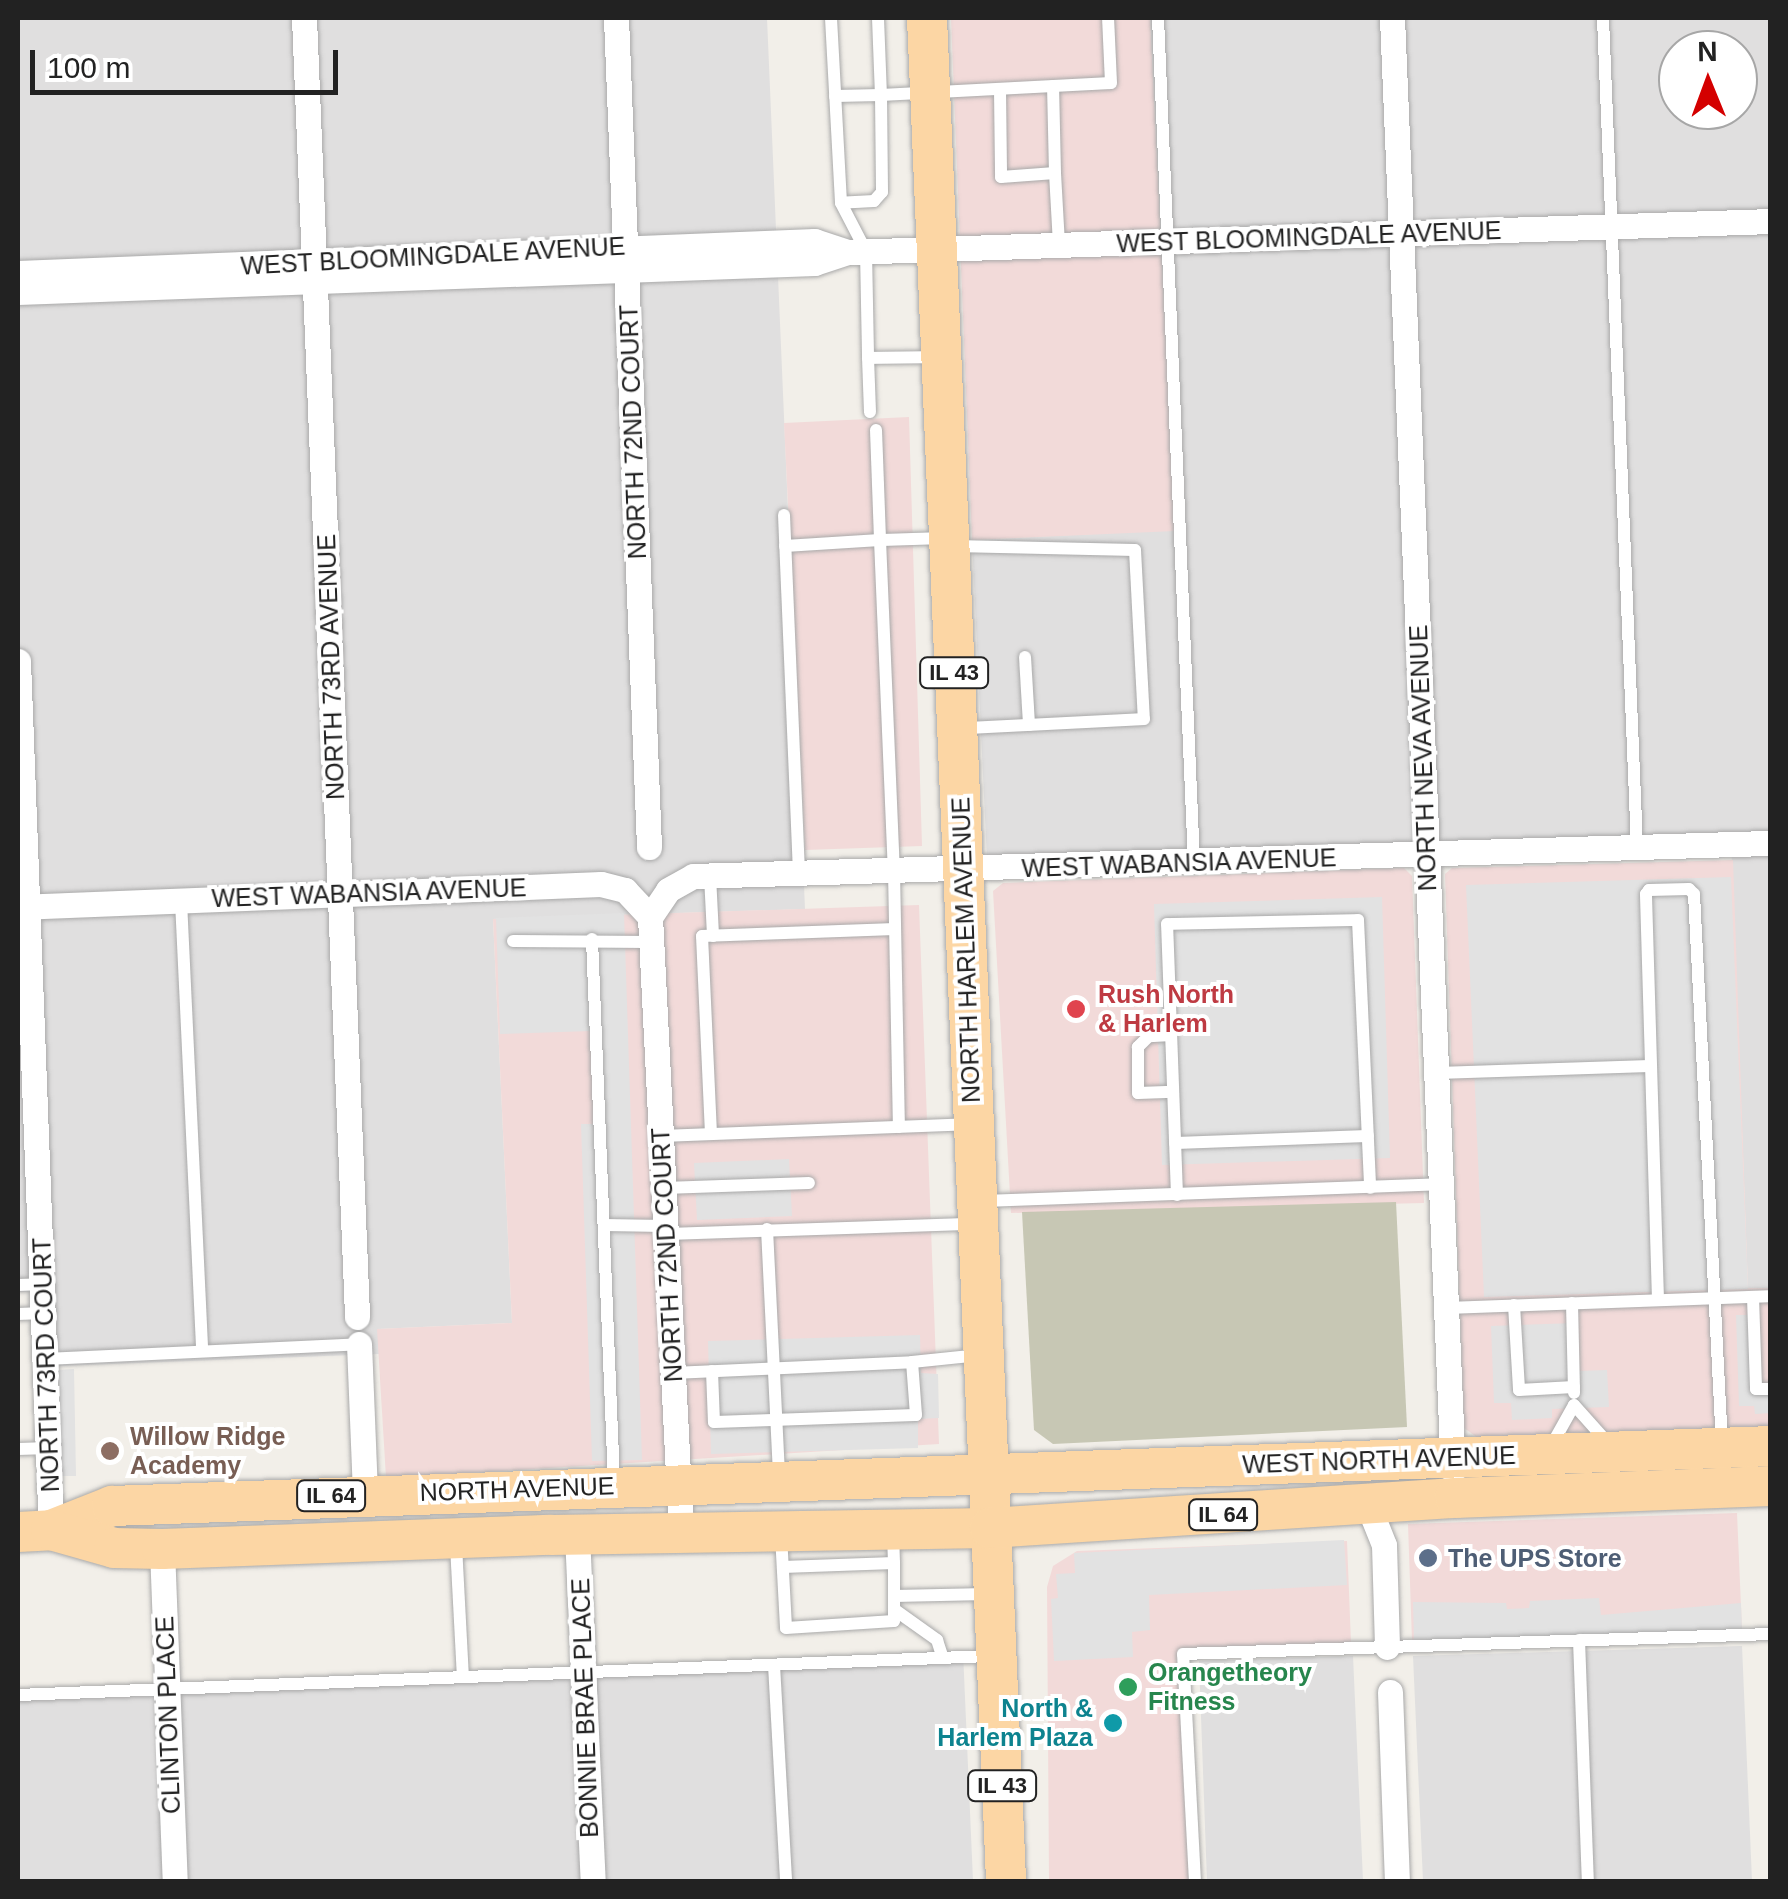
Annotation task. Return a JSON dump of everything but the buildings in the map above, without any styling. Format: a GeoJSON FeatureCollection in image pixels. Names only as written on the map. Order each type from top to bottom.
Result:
{"type":"FeatureCollection","features":[{"type":"Feature","properties":{"kind":"main road","name":"NORTH HARLEM AVENUE"},"geometry":{"type":"LineString","coordinates":[[927,18],[1006,1882]]}},
{"type":"Feature","properties":{"kind":"main road","name":"WEST NORTH AVENUE"},"geometry":{"type":"LineString","coordinates":[[988,1474],[1770,1446]]}},
{"type":"Feature","properties":{"kind":"main road","name":"NORTH AVENUE"},"geometry":{"type":"LineString","coordinates":[[34,1531],[112,1506],[678,1482],[988,1474]]}},
{"type":"Feature","properties":{"kind":"main road","name":"WEST NORTH AVENUE"},"geometry":{"type":"LineString","coordinates":[[990,1528],[1455,1498],[1770,1486]]}},
{"type":"Feature","properties":{"kind":"main road","name":"NORTH AVENUE"},"geometry":{"type":"LineString","coordinates":[[34,1531],[114,1548],[681,1534],[782,1550],[893,1547],[990,1528]]}},
{"type":"Feature","properties":{"kind":"street","name":"NORTH 73RD AVENUE"},"geometry":{"type":"LineString","coordinates":[[304,18],[357,1317]]}},
{"type":"Feature","properties":{"kind":"street","name":"NORTH 72ND COURT"},"geometry":{"type":"LineString","coordinates":[[616,18],[650,847]]}},
{"type":"Feature","properties":{"kind":"street","name":"NORTH NEVA AVENUE"},"geometry":{"type":"LineString","coordinates":[[1392,18],[1455,1498]]}},
{"type":"Feature","properties":{"kind":"street","name":"WEST BLOOMINGDALE AVENUE"},"geometry":{"type":"LineString","coordinates":[[18,292],[315,271],[626,258],[814,241],[857,252],[1770,221]]}},
{"type":"Feature","properties":{"kind":"street","name":"WEST BLOOMINGDALE AVENUE"},"geometry":{"type":"LineString","coordinates":[[18,273],[315,271]]}},
{"type":"Feature","properties":{"kind":"street","name":"NORTH 73RD COURT"},"geometry":{"type":"LineString","coordinates":[[18,661],[30,1284],[44,1313],[49,1448],[34,1531]]}},
{"type":"Feature","properties":{"kind":"street","name":"WEST WABANSIA AVENUE"},"geometry":{"type":"LineString","coordinates":[[650,929],[668,890],[693,876],[1770,843]]}},
{"type":"Feature","properties":{"kind":"street","name":"WEST WABANSIA AVENUE"},"geometry":{"type":"LineString","coordinates":[[22,907],[602,884],[625,890],[650,929]]}},
{"type":"Feature","properties":{"kind":"street","name":"NORTH 72ND COURT"},"geometry":{"type":"LineString","coordinates":[[650,929],[681,1534]]}},
{"type":"Feature","properties":{"kind":"street"},"geometry":{"type":"LineString","coordinates":[[359,1344],[365,1494]]}},
{"type":"Feature","properties":{"kind":"street"},"geometry":{"type":"LineString","coordinates":[[1384,1504],[1387,1646]]}},
{"type":"Feature","properties":{"kind":"street","name":"BONNIE BRAE PLACE"},"geometry":{"type":"LineString","coordinates":[[578,1535],[592,1882]]}},
{"type":"Feature","properties":{"kind":"street","name":"CLINTON PLACE"},"geometry":{"type":"LineString","coordinates":[[162,1549],[175,1882]]}},
{"type":"Feature","properties":{"kind":"street"},"geometry":{"type":"LineString","coordinates":[[1390,1692],[1397,1882]]}},
{"type":"Feature","properties":{"kind":"lane"},"geometry":{"type":"LineString","coordinates":[[831,18],[840,203],[857,252],[870,412]]}},
{"type":"Feature","properties":{"kind":"lane"},"geometry":{"type":"LineString","coordinates":[[840,203],[874,201],[882,192],[878,18]]}},
{"type":"Feature","properties":{"kind":"lane"},"geometry":{"type":"LineString","coordinates":[[835,96],[1111,83],[1108,18]]}},
{"type":"Feature","properties":{"kind":"lane"},"geometry":{"type":"LineString","coordinates":[[1158,18],[1194,863]]}},
{"type":"Feature","properties":{"kind":"lane"},"geometry":{"type":"LineString","coordinates":[[1602,18],[1637,847]]}},
{"type":"Feature","properties":{"kind":"lane"},"geometry":{"type":"LineString","coordinates":[[1053,86],[1059,245]]}},
{"type":"Feature","properties":{"kind":"lane"},"geometry":{"type":"LineString","coordinates":[[1000,90],[1001,176],[1055,173]]}},
{"type":"Feature","properties":{"kind":"lane"},"geometry":{"type":"LineString","coordinates":[[868,358],[941,357]]}},
{"type":"Feature","properties":{"kind":"lane"},"geometry":{"type":"LineString","coordinates":[[876,430],[896,929],[899,1126]]}},
{"type":"Feature","properties":{"kind":"lane"},"geometry":{"type":"LineString","coordinates":[[784,515],[798,873]]}},
{"type":"Feature","properties":{"kind":"lane"},"geometry":{"type":"LineString","coordinates":[[785,546],[880,540],[1135,550],[1144,719],[956,728]]}},
{"type":"Feature","properties":{"kind":"lane"},"geometry":{"type":"LineString","coordinates":[[1025,657],[1029,725]]}},
{"type":"Feature","properties":{"kind":"lane"},"geometry":{"type":"LineString","coordinates":[[710,876],[712,936]]}},
{"type":"Feature","properties":{"kind":"lane"},"geometry":{"type":"LineString","coordinates":[[1658,1300],[1646,894],[1649,890],[1689,889],[1694,894],[1722,1448]]}},
{"type":"Feature","properties":{"kind":"lane"},"geometry":{"type":"LineString","coordinates":[[180,900],[202,1351]]}},
{"type":"Feature","properties":{"kind":"lane"},"geometry":{"type":"LineString","coordinates":[[1177,1195],[1167,924],[1358,920],[1370,1188]]}},
{"type":"Feature","properties":{"kind":"lane"},"geometry":{"type":"LineString","coordinates":[[513,942],[592,939],[650,929]]}},
{"type":"Feature","properties":{"kind":"lane"},"geometry":{"type":"LineString","coordinates":[[711,1134],[702,936],[896,929]]}},
{"type":"Feature","properties":{"kind":"lane"},"geometry":{"type":"LineString","coordinates":[[592,939],[614,1485]]}},
{"type":"Feature","properties":{"kind":"lane"},"geometry":{"type":"LineString","coordinates":[[1171,1034],[1149,1036],[1138,1048],[1138,1093],[1173,1092]]}},
{"type":"Feature","properties":{"kind":"lane"},"geometry":{"type":"LineString","coordinates":[[1436,1073],[1652,1066]]}},
{"type":"Feature","properties":{"kind":"lane"},"geometry":{"type":"LineString","coordinates":[[661,1136],[973,1124]]}},
{"type":"Feature","properties":{"kind":"lane"},"geometry":{"type":"LineString","coordinates":[[1175,1143],[1368,1136]]}},
{"type":"Feature","properties":{"kind":"lane"},"geometry":{"type":"LineString","coordinates":[[664,1188],[809,1183]]}},
{"type":"Feature","properties":{"kind":"lane"},"geometry":{"type":"LineString","coordinates":[[604,1226],[767,1230],[1177,1195],[1440,1184]]}},
{"type":"Feature","properties":{"kind":"lane"},"geometry":{"type":"LineString","coordinates":[[767,1230],[779,1480]]}},
{"type":"Feature","properties":{"kind":"lane"},"geometry":{"type":"LineString","coordinates":[[1754,1304],[1770,1296]]}},
{"type":"Feature","properties":{"kind":"lane"},"geometry":{"type":"LineString","coordinates":[[1446,1308],[1713,1298],[1770,1310]]}},
{"type":"Feature","properties":{"kind":"lane"},"geometry":{"type":"LineString","coordinates":[[1547,1454],[1574,1405],[1572,1303]]}},
{"type":"Feature","properties":{"kind":"lane"},"geometry":{"type":"LineString","coordinates":[[1754,1304],[1756,1389],[1770,1389]]}},
{"type":"Feature","properties":{"kind":"lane"},"geometry":{"type":"LineString","coordinates":[[1514,1305],[1519,1390],[1574,1387]]}},
{"type":"Feature","properties":{"kind":"lane"},"geometry":{"type":"LineString","coordinates":[[18,1314],[44,1313]]}},
{"type":"Feature","properties":{"kind":"lane"},"geometry":{"type":"LineString","coordinates":[[46,1359],[359,1344]]}},
{"type":"Feature","properties":{"kind":"lane"},"geometry":{"type":"LineString","coordinates":[[673,1373],[983,1355]]}},
{"type":"Feature","properties":{"kind":"lane"},"geometry":{"type":"LineString","coordinates":[[712,1371],[714,1422],[916,1414],[912,1362]]}},
{"type":"Feature","properties":{"kind":"lane"},"geometry":{"type":"LineString","coordinates":[[1574,1405],[1617,1451]]}},
{"type":"Feature","properties":{"kind":"lane"},"geometry":{"type":"LineString","coordinates":[[18,1450],[49,1448]]}},
{"type":"Feature","properties":{"kind":"lane"},"geometry":{"type":"LineString","coordinates":[[456,1539],[463,1677]]}},
{"type":"Feature","properties":{"kind":"lane"},"geometry":{"type":"LineString","coordinates":[[893,1547],[894,1622],[786,1628],[782,1550],[806,1570],[821,1570],[851,1568],[893,1547]]}},
{"type":"Feature","properties":{"kind":"lane"},"geometry":{"type":"LineString","coordinates":[[895,1603],[993,1594]]}},
{"type":"Feature","properties":{"kind":"lane"},"geometry":{"type":"LineString","coordinates":[[895,1603],[937,1640],[943,1658]]}},
{"type":"Feature","properties":{"kind":"lane"},"geometry":{"type":"LineString","coordinates":[[1195,1882],[1184,1654],[1770,1634]]}},
{"type":"Feature","properties":{"kind":"lane"},"geometry":{"type":"LineString","coordinates":[[1579,1640],[1588,1882]]}},
{"type":"Feature","properties":{"kind":"lane"},"geometry":{"type":"LineString","coordinates":[[18,1695],[996,1656]]}},
{"type":"Feature","properties":{"kind":"lane"},"geometry":{"type":"LineString","coordinates":[[774,1665],[786,1882]]}},
{"type":"Feature","properties":{"kind":"shaded area"},"geometry":{"type":"Polygon","coordinates":[[[18,18],[767,18],[805,909],[493,919],[512,1323],[378,1329],[379,1354],[59,1366],[54,1291],[18,1292],[18,18]]]}},
{"type":"Feature","properties":{"kind":"shaded area"},"geometry":{"type":"Polygon","coordinates":[[[951,18],[1150,18],[1175,531],[972,540],[951,18]]]}},
{"type":"Feature","properties":{"kind":"shaded area"},"geometry":{"type":"Polygon","coordinates":[[[1150,18],[1770,18],[1770,1288],[1748,1289],[1731,838],[987,860],[972,540],[1175,530],[1150,18]]]}},
{"type":"Feature","properties":{"kind":"shaded area"},"geometry":{"type":"Polygon","coordinates":[[[909,417],[922,846],[805,850],[784,423],[909,417]]]}},
{"type":"Feature","properties":{"kind":"shaded area"},"geometry":{"type":"Polygon","coordinates":[[[1733,860],[1748,1288],[1770,1288],[1770,1431],[1481,1440],[1464,1428],[1445,874],[1452,868],[1733,860]]]}},
{"type":"Feature","properties":{"kind":"shaded area"},"geometry":{"type":"Polygon","coordinates":[[[1404,868],[1412,876],[1424,1203],[1011,1213],[993,891],[1003,883],[1404,868]]]}},
{"type":"Feature","properties":{"kind":"shaded area"},"geometry":{"type":"Polygon","coordinates":[[[1731,877],[1748,1289],[1484,1297],[1466,885],[1731,877]]]}},
{"type":"Feature","properties":{"kind":"shaded area"},"geometry":{"type":"Polygon","coordinates":[[[1382,897],[1390,1158],[1162,1165],[1154,904],[1382,897]]]}},
{"type":"Feature","properties":{"kind":"shaded area"},"geometry":{"type":"Polygon","coordinates":[[[919,905],[939,1444],[386,1478],[377,1329],[512,1323],[493,919],[919,905]]]}},
{"type":"Feature","properties":{"kind":"shaded area"},"geometry":{"type":"Polygon","coordinates":[[[624,913],[642,1460],[592,1461],[581,1124],[594,1124],[591,1031],[500,1034],[496,918],[624,913]]]}},
{"type":"Feature","properties":{"kind":"shaded area"},"geometry":{"type":"Polygon","coordinates":[[[789,1159],[792,1216],[697,1220],[694,1163],[789,1159]]]}},
{"type":"Feature","properties":{"kind":"shaded area"},"geometry":{"type":"Polygon","coordinates":[[[1396,1202],[1407,1427],[1053,1444],[1034,1430],[1022,1212],[1396,1202]]]}},
{"type":"Feature","properties":{"kind":"shaded area"},"geometry":{"type":"Polygon","coordinates":[[[1736,1315],[1758,1315],[1760,1391],[1770,1391],[1770,1413],[1755,1414],[1754,1406],[1739,1406],[1736,1315]]]}},
{"type":"Feature","properties":{"kind":"shaded area"},"geometry":{"type":"Polygon","coordinates":[[[1576,1323],[1579,1371],[1607,1370],[1609,1407],[1552,1409],[1552,1418],[1512,1420],[1511,1403],[1494,1403],[1491,1326],[1576,1323]]]}},
{"type":"Feature","properties":{"kind":"shaded area"},"geometry":{"type":"Polygon","coordinates":[[[920,1335],[921,1373],[938,1374],[939,1418],[918,1419],[918,1448],[711,1454],[708,1341],[920,1335]]]}},
{"type":"Feature","properties":{"kind":"shaded area"},"geometry":{"type":"Polygon","coordinates":[[[74,1369],[76,1476],[61,1476],[58,1370],[74,1369]]]}},
{"type":"Feature","properties":{"kind":"shaded area"},"geometry":{"type":"Polygon","coordinates":[[[1737,1513],[1742,1630],[1412,1641],[1408,1524],[1737,1513]]]}},
{"type":"Feature","properties":{"kind":"shaded area"},"geometry":{"type":"Polygon","coordinates":[[[1344,1540],[1347,1585],[1149,1595],[1150,1630],[1132,1632],[1133,1657],[1054,1661],[1051,1599],[1058,1598],[1056,1574],[1075,1573],[1074,1553],[1344,1540]]]}},
{"type":"Feature","properties":{"kind":"shaded area","name":"North & Harlem Plaza"},"geometry":{"type":"Polygon","coordinates":[[[1347,1541],[1351,1643],[1180,1649],[1190,1881],[1049,1881],[1047,1587],[1053,1566],[1077,1551],[1347,1541]]]}},
{"type":"Feature","properties":{"kind":"shaded area"},"geometry":{"type":"Polygon","coordinates":[[[1599,1598],[1601,1615],[1741,1603],[1742,1630],[1414,1641],[1413,1602],[1506,1603],[1507,1609],[1529,1608],[1530,1601],[1599,1598]]]}},
{"type":"Feature","properties":{"kind":"shaded area"},"geometry":{"type":"Polygon","coordinates":[[[1742,1646],[1752,1881],[1423,1881],[1413,1656],[1742,1646]]]}},
{"type":"Feature","properties":{"kind":"shaded area"},"geometry":{"type":"Polygon","coordinates":[[[963,1652],[973,1881],[18,1881],[18,1698],[963,1652]]]}},
{"type":"Feature","properties":{"kind":"shaded area"},"geometry":{"type":"Polygon","coordinates":[[[1353,1656],[1363,1881],[1207,1881],[1199,1661],[1353,1656]]]}},
{"type":"Feature","properties":{"kind":"place","name":"Rush North & Harlem"},"geometry":{"type":"Point","coordinates":[1076,1009]}},
{"type":"Feature","properties":{"kind":"place","name":"Willow Ridge Academy"},"geometry":{"type":"Point","coordinates":[110,1451]}},
{"type":"Feature","properties":{"kind":"place","name":"The UPS Store"},"geometry":{"type":"Point","coordinates":[1428,1558]}},
{"type":"Feature","properties":{"kind":"place","name":"Orangetheory Fitness"},"geometry":{"type":"Point","coordinates":[1128,1687]}},
{"type":"Feature","properties":{"kind":"place","name":"North & Harlem Plaza"},"geometry":{"type":"Point","coordinates":[1113,1723]}}]}
